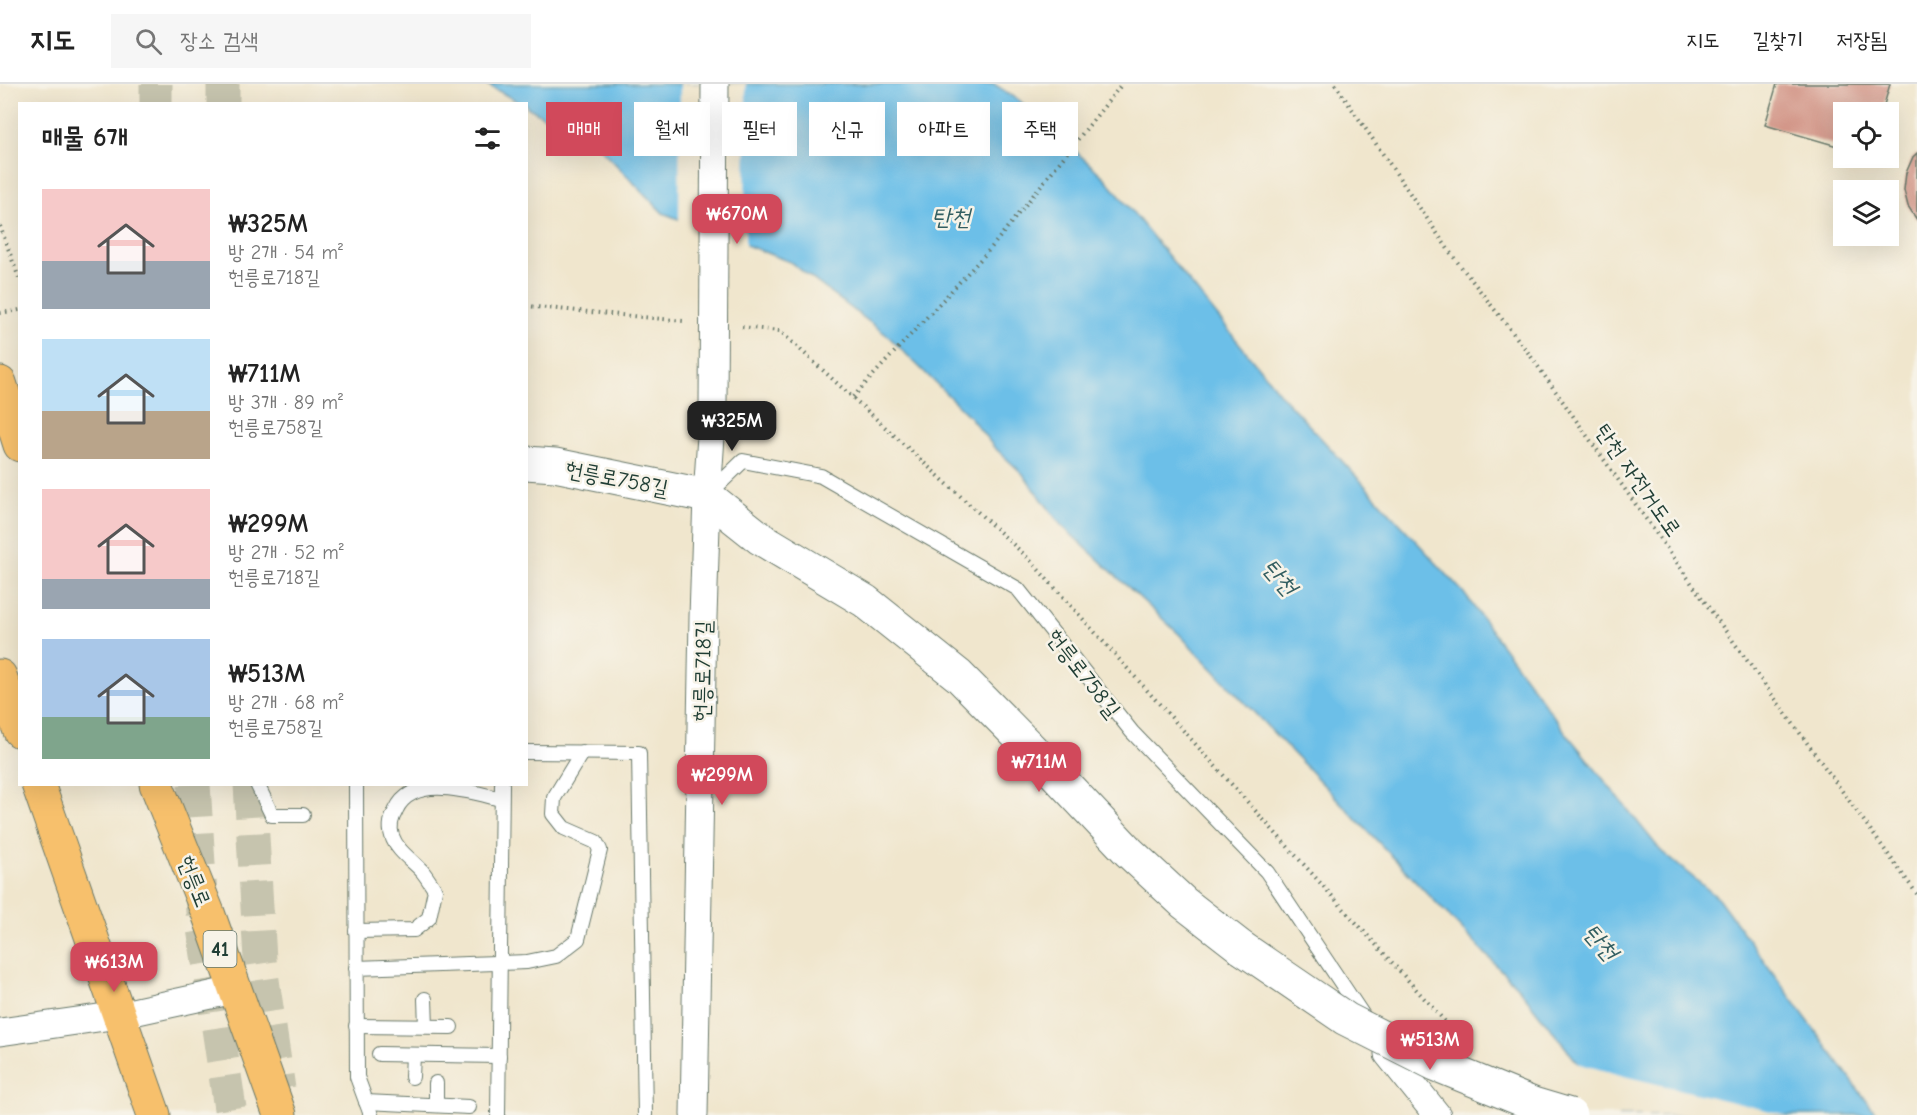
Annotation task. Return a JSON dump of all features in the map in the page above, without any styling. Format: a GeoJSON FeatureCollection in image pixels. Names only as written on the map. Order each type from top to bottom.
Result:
{"type":"FeatureCollection","features":[{"type":"Feature","properties":{"kind":"main road"},"geometry":{"type":"LineString","coordinates":[[1,386],[18,436]]}},
{"type":"Feature","properties":{"kind":"main road"},"geometry":{"type":"LineString","coordinates":[[0,676],[18,726]]}},
{"type":"Feature","properties":{"kind":"main road"},"geometry":{"type":"LineString","coordinates":[[39,786],[154,1115]]}},
{"type":"Feature","properties":{"kind":"main road","name":"헌릉로"},"geometry":{"type":"LineString","coordinates":[[157,786],[208,913],[279,1115]]}},
{"type":"Feature","properties":{"kind":"street","name":"헌릉로718길"},"geometry":{"type":"LineString","coordinates":[[694,1115],[707,496],[713,406],[716,84]]}},
{"type":"Feature","properties":{"kind":"street","name":"헌릉로758길"},"geometry":{"type":"LineString","coordinates":[[528,463],[555,465],[707,496],[760,538],[865,601],[959,676],[1130,852],[1184,903],[1242,948],[1346,1018],[1435,1064],[1533,1104],[1570,1115]]}},
{"type":"Feature","properties":{"kind":"street"},"geometry":{"type":"LineString","coordinates":[[0,1032],[119,1015],[234,990]]}},
{"type":"Feature","properties":{"kind":"street"},"geometry":{"type":"LineString","coordinates":[[1388,1054],[1437,1115]]}},
{"type":"Feature","properties":{"kind":"lane","name":"헌릉로758길"},"geometry":{"type":"LineString","coordinates":[[707,496],[743,461],[821,476],[1018,589],[1131,732],[1267,872],[1388,1054]]}},
{"type":"Feature","properties":{"kind":"lane"},"geometry":{"type":"LineString","coordinates":[[528,752],[639,753],[645,1115]]}},
{"type":"Feature","properties":{"kind":"lane"},"geometry":{"type":"LineString","coordinates":[[356,968],[527,962],[556,956],[578,939],[600,850],[596,842],[564,828],[553,814],[554,798],[582,752]]}},
{"type":"Feature","properties":{"kind":"lane"},"geometry":{"type":"LineString","coordinates":[[258,786],[272,815],[303,814]]}},
{"type":"Feature","properties":{"kind":"lane"},"geometry":{"type":"LineString","coordinates":[[356,786],[357,1077],[368,1108],[436,1105],[470,1107]]}},
{"type":"Feature","properties":{"kind":"lane"},"geometry":{"type":"LineString","coordinates":[[498,1115],[502,786]]}},
{"type":"Feature","properties":{"kind":"lane"},"geometry":{"type":"LineString","coordinates":[[356,931],[414,930],[429,918],[435,890],[423,871],[403,853],[392,837],[390,821],[400,801],[416,790],[441,787],[501,799]]}},
{"type":"Feature","properties":{"kind":"lane"},"geometry":{"type":"LineString","coordinates":[[425,999],[426,1026]]}},
{"type":"Feature","properties":{"kind":"lane"},"geometry":{"type":"LineString","coordinates":[[356,1026],[451,1027]]}},
{"type":"Feature","properties":{"kind":"lane"},"geometry":{"type":"LineString","coordinates":[[379,1054],[499,1056]]}},
{"type":"Feature","properties":{"kind":"lane"},"geometry":{"type":"LineString","coordinates":[[412,1077],[413,1055]]}},
{"type":"Feature","properties":{"kind":"lane"},"geometry":{"type":"LineString","coordinates":[[436,1083],[436,1105]]}},
{"type":"Feature","properties":{"kind":"path"},"geometry":{"type":"LineString","coordinates":[[853,397],[991,248],[1122,84]]}},
{"type":"Feature","properties":{"kind":"path","name":"탄천 자전거도로"},"geometry":{"type":"LineString","coordinates":[[1335,84],[1452,255],[1527,351],[1714,615],[1917,894]]}},
{"type":"Feature","properties":{"kind":"path"},"geometry":{"type":"LineString","coordinates":[[0,226],[18,276]]}},
{"type":"Feature","properties":{"kind":"path"},"geometry":{"type":"LineString","coordinates":[[0,313],[18,310]]}},
{"type":"Feature","properties":{"kind":"water","name":"탄천"},"geometry":{"type":"Polygon","coordinates":[[[486,84],[994,84],[1019,100],[1021,102],[1002,102],[1002,156],[1078,156],[1078,154],[1105,178],[1282,396],[1463,592],[1563,729],[1661,851],[1718,898],[1877,1115],[1619,1115],[1520,990],[1179,634],[1061,525],[1023,474],[994,447],[969,416],[888,336],[790,262],[663,213],[608,156],[622,156],[622,102],[546,102],[546,118],[528,108],[528,102],[518,102],[486,84]]]}},
{"type":"Feature","properties":{"kind":"pier"},"geometry":{"type":"Polygon","coordinates":[[[680,84],[746,84],[746,102],[722,102],[722,156],[746,156],[745,248],[679,223],[679,156],[710,156],[710,102],[680,102],[680,84]]]}},
{"type":"Feature","properties":{"kind":"pier"},"geometry":{"type":"Polygon","coordinates":[[[1573,1062],[1628,1077],[1787,1115],[1615,1115],[1573,1062]]]}},
{"type":"Feature","properties":{"kind":"building"},"geometry":{"type":"Polygon","coordinates":[[[1777,84],[1890,84],[1885,102],[1833,102],[1833,145],[1765,125],[1777,84]]]}},
{"type":"Feature","properties":{"kind":"building"},"geometry":{"type":"Polygon","coordinates":[[[1917,153],[1917,220],[1908,206],[1904,190],[1906,173],[1917,153]]]}},
{"type":"Feature","properties":{"kind":"tunnel"},"geometry":{"type":"LineString","coordinates":[[156,84],[156,102]]}},
{"type":"Feature","properties":{"kind":"tunnel"},"geometry":{"type":"LineString","coordinates":[[223,84],[223,102]]}},
{"type":"Feature","properties":{"kind":"tunnel"},"geometry":{"type":"LineString","coordinates":[[194,786],[203,928],[231,1115]]}},
{"type":"Feature","properties":{"kind":"tunnel"},"geometry":{"type":"LineString","coordinates":[[250,786],[260,960],[279,1089]]}}]}
